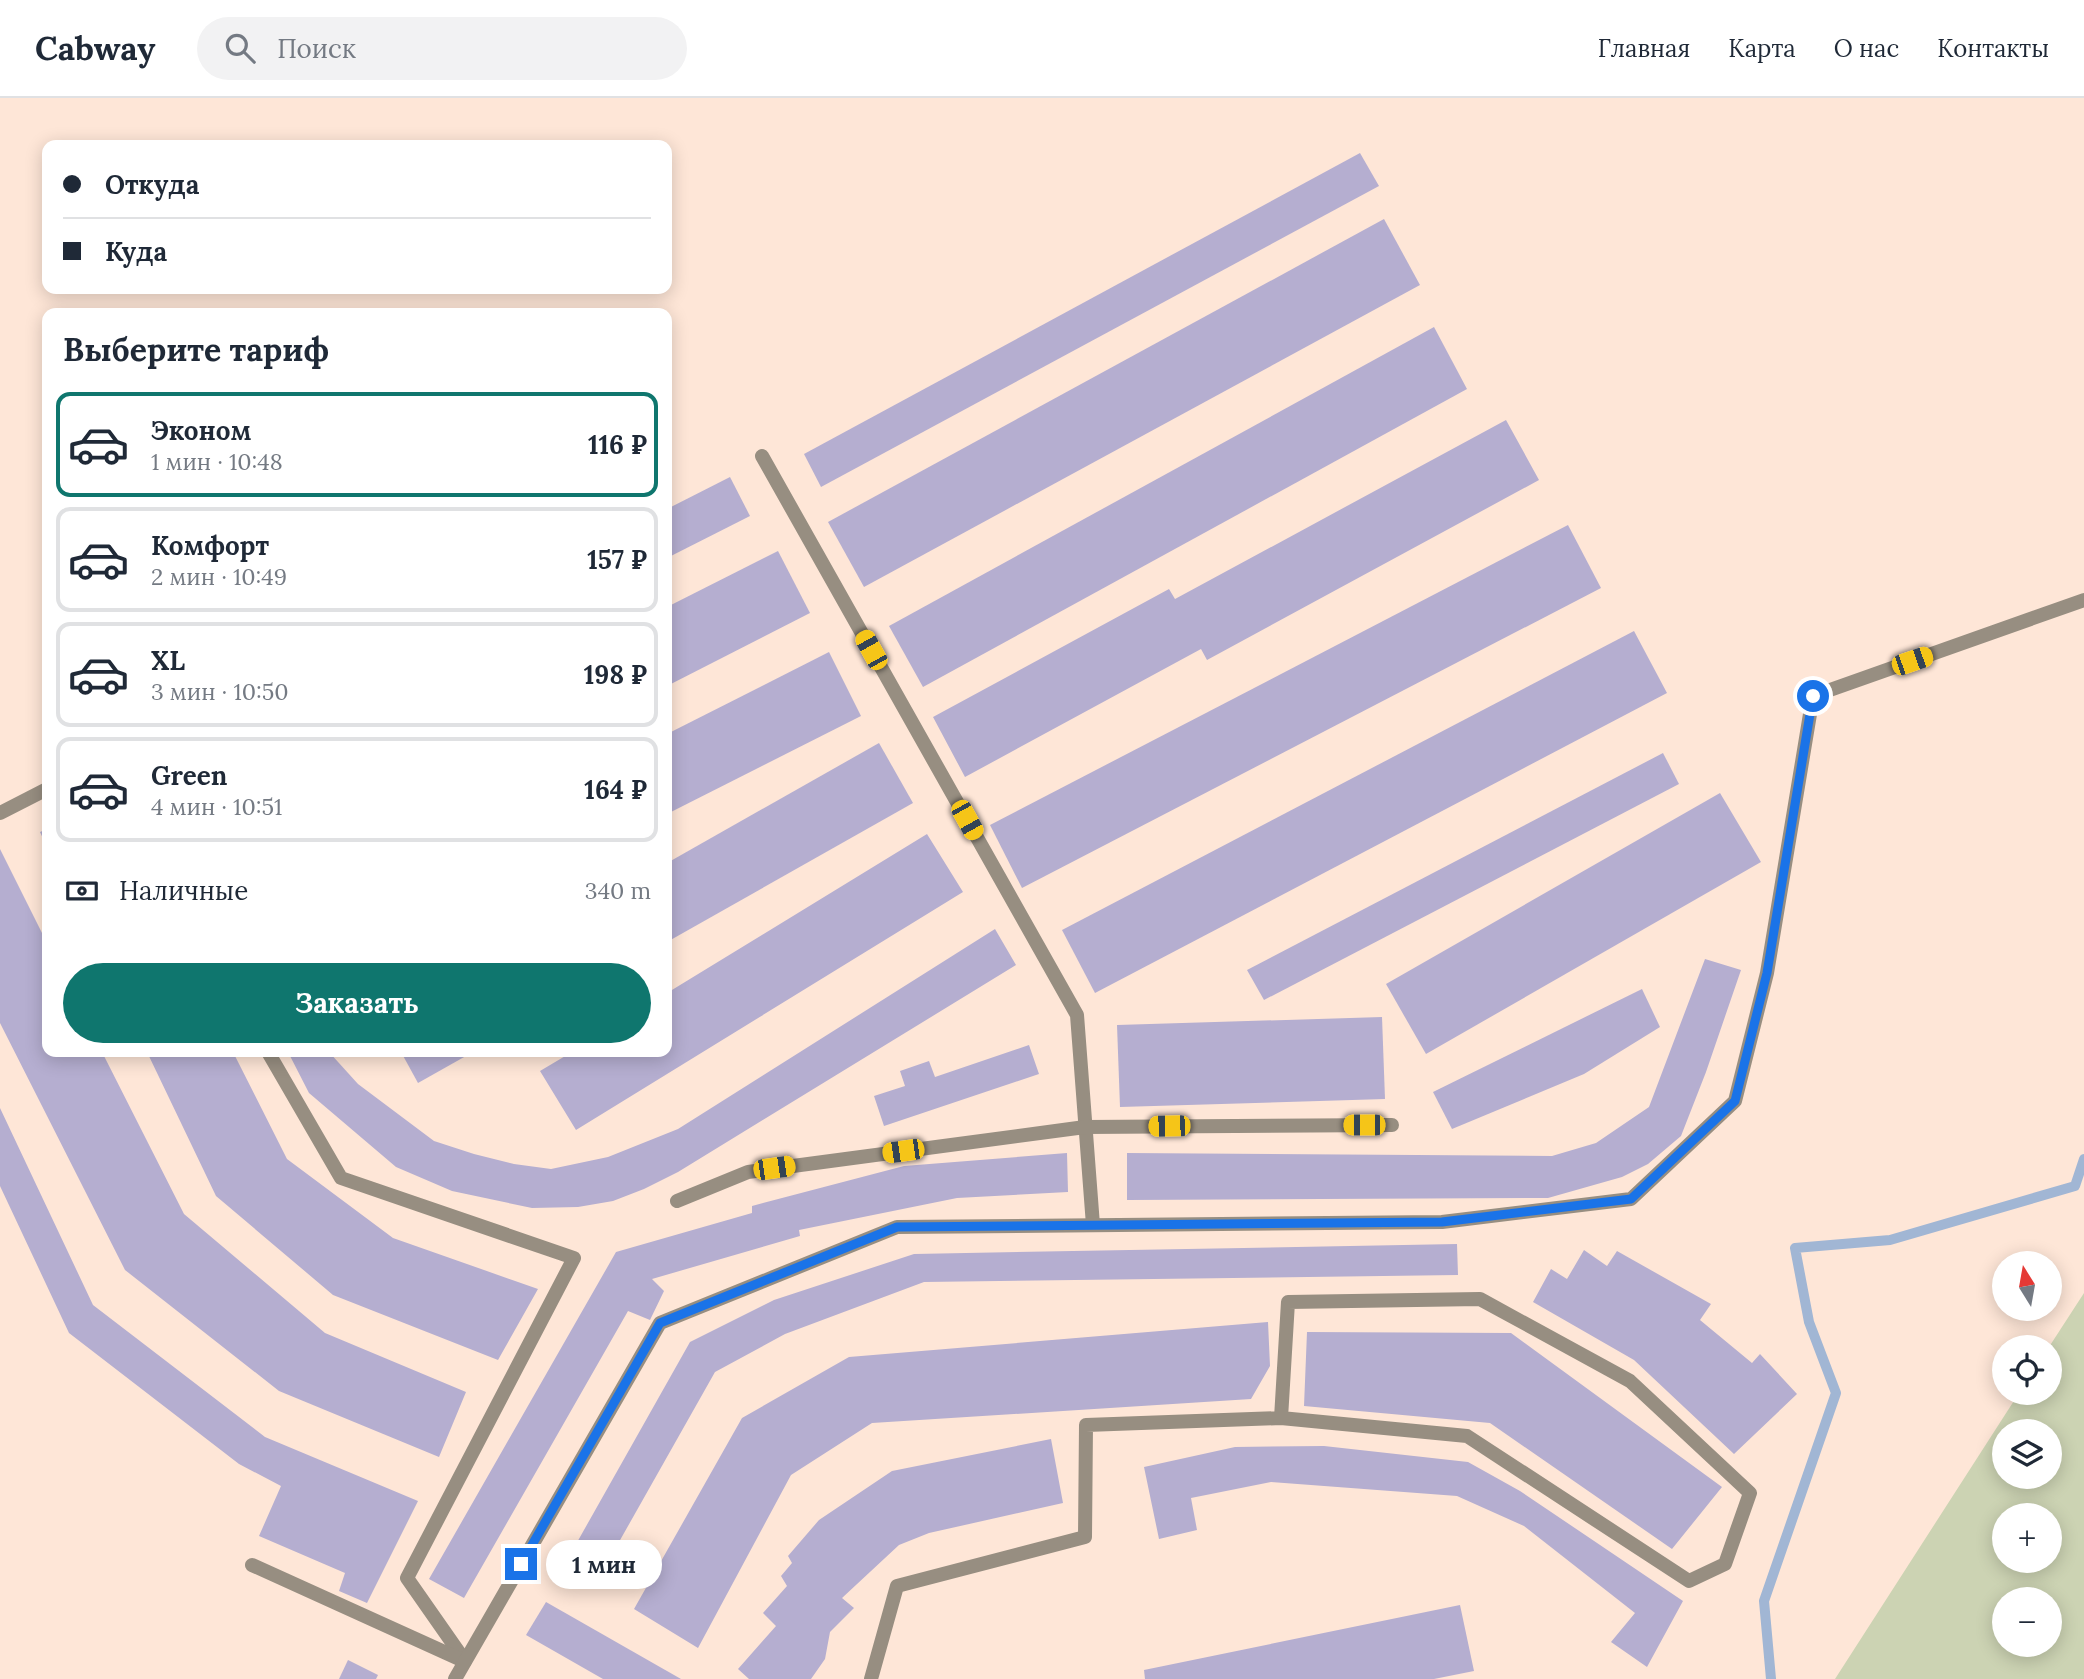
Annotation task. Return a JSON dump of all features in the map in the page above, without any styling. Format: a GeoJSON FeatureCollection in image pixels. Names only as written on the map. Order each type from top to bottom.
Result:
{"type":"FeatureCollection","features":[{"type":"Feature","properties":{"kind":"lane"},"geometry":{"type":"LineString","coordinates":[[762,456],[1077,1015],[1093,1225]]}},
{"type":"Feature","properties":{"kind":"lane"},"geometry":{"type":"LineString","coordinates":[[455,1679],[660,1323],[897,1227],[1442,1222],[1631,1199],[1735,1101],[1767,973],[1813,696],[2084,600]]}},
{"type":"Feature","properties":{"kind":"lane"},"geometry":{"type":"LineString","coordinates":[[0,813],[42,792]]}},
{"type":"Feature","properties":{"kind":"lane"},"geometry":{"type":"LineString","coordinates":[[271,1057],[341,1178],[574,1258],[407,1578],[465,1661]]}},
{"type":"Feature","properties":{"kind":"lane"},"geometry":{"type":"LineString","coordinates":[[677,1201],[748,1172],[1085,1127],[1392,1125]]}},
{"type":"Feature","properties":{"kind":"lane"},"geometry":{"type":"LineString","coordinates":[[871,1679],[897,1586],[1085,1537],[1086,1425],[1281,1418],[1468,1436],[1689,1581],[1725,1564],[1750,1493],[1630,1381],[1480,1299],[1288,1302],[1281,1418]]}},
{"type":"Feature","properties":{"kind":"lane"},"geometry":{"type":"LineString","coordinates":[[252,1565],[465,1661]]}},
{"type":"Feature","properties":{"kind":"green space"},"geometry":{"type":"Polygon","coordinates":[[[2084,1293],[2084,1679],[1835,1679],[1992,1435],[1992,1489],[2062,1489],[2062,1419],[2002,1419],[2011,1405],[2062,1405],[2062,1335],[2057,1335],[2084,1293]]]}},
{"type":"Feature","properties":{"kind":"building"},"geometry":{"type":"Polygon","coordinates":[[[1360,153],[1379,186],[821,487],[804,454],[1360,153]]]}},
{"type":"Feature","properties":{"kind":"building"},"geometry":{"type":"Polygon","coordinates":[[[1384,219],[1420,285],[864,587],[828,522],[1384,219]]]}},
{"type":"Feature","properties":{"kind":"building"},"geometry":{"type":"Polygon","coordinates":[[[1434,327],[1467,389],[923,687],[889,626],[1434,327]]]}},
{"type":"Feature","properties":{"kind":"building"},"geometry":{"type":"Polygon","coordinates":[[[1506,420],[1539,480],[1207,660],[1201,649],[965,777],[933,717],[1169,589],[1175,599],[1506,420]]]}},
{"type":"Feature","properties":{"kind":"building"},"geometry":{"type":"Polygon","coordinates":[[[730,477],[750,516],[672,555],[672,506],[730,477]]]}},
{"type":"Feature","properties":{"kind":"building"},"geometry":{"type":"Polygon","coordinates":[[[1568,525],[1601,588],[1022,888],[990,825],[1568,525]]]}},
{"type":"Feature","properties":{"kind":"building"},"geometry":{"type":"Polygon","coordinates":[[[778,551],[810,613],[672,683],[672,604],[778,551]]]}},
{"type":"Feature","properties":{"kind":"building"},"geometry":{"type":"Polygon","coordinates":[[[1634,631],[1667,693],[1095,993],[1062,930],[1634,631]]]}},
{"type":"Feature","properties":{"kind":"building"},"geometry":{"type":"Polygon","coordinates":[[[829,652],[861,716],[672,811],[672,731],[829,652]]]}},
{"type":"Feature","properties":{"kind":"building"},"geometry":{"type":"Polygon","coordinates":[[[879,743],[913,803],[672,939],[672,860],[879,743]]]}},
{"type":"Feature","properties":{"kind":"building"},"geometry":{"type":"Polygon","coordinates":[[[1663,753],[1679,784],[1264,1000],[1247,970],[1663,753]]]}},
{"type":"Feature","properties":{"kind":"building"},"geometry":{"type":"Polygon","coordinates":[[[1720,793],[1761,862],[1426,1054],[1386,984],[1720,793]]]}},
{"type":"Feature","properties":{"kind":"building"},"geometry":{"type":"Polygon","coordinates":[[[927,834],[963,892],[576,1130],[540,1071],[564,1057],[672,1057],[672,990],[927,834]]]}},
{"type":"Feature","properties":{"kind":"building"},"geometry":{"type":"Polygon","coordinates":[[[0,849],[42,933],[42,1057],[105,1057],[184,1214],[325,1333],[466,1392],[439,1457],[279,1391],[125,1270],[0,1023],[0,849]]]}},
{"type":"Feature","properties":{"kind":"building"},"geometry":{"type":"Polygon","coordinates":[[[995,929],[1016,965],[678,1172],[613,1201],[578,1207],[532,1208],[452,1191],[396,1167],[309,1093],[291,1057],[334,1057],[358,1084],[434,1141],[514,1164],[551,1169],[608,1157],[678,1129],[995,929]]]}},
{"type":"Feature","properties":{"kind":"building"},"geometry":{"type":"Polygon","coordinates":[[[1705,959],[1741,970],[1706,1072],[1681,1136],[1648,1164],[1622,1177],[1548,1198],[1127,1200],[1127,1153],[1552,1156],[1596,1143],[1649,1107],[1705,959]]]}},
{"type":"Feature","properties":{"kind":"building"},"geometry":{"type":"Polygon","coordinates":[[[1642,989],[1660,1027],[1584,1074],[1452,1129],[1433,1092],[1642,989]]]}},
{"type":"Feature","properties":{"kind":"building"},"geometry":{"type":"Polygon","coordinates":[[[1382,1017],[1385,1099],[1120,1107],[1117,1025],[1382,1017]]]}},
{"type":"Feature","properties":{"kind":"building"},"geometry":{"type":"Polygon","coordinates":[[[1029,1045],[1039,1074],[884,1126],[874,1096],[905,1086],[900,1071],[929,1061],[935,1077],[1029,1045]]]}},
{"type":"Feature","properties":{"kind":"building"},"geometry":{"type":"Polygon","coordinates":[[[149,1057],[236,1057],[287,1159],[393,1238],[538,1289],[498,1360],[333,1295],[216,1196],[149,1057]]]}},
{"type":"Feature","properties":{"kind":"building"},"geometry":{"type":"Polygon","coordinates":[[[404,1057],[464,1057],[418,1083],[404,1057]]]}},
{"type":"Feature","properties":{"kind":"building"},"geometry":{"type":"Polygon","coordinates":[[[0,1108],[93,1305],[265,1437],[418,1501],[367,1603],[339,1591],[345,1573],[259,1536],[281,1486],[239,1464],[69,1333],[0,1186],[0,1108]]]}},
{"type":"Feature","properties":{"kind":"building"},"geometry":{"type":"Polygon","coordinates":[[[1067,1153],[1068,1192],[957,1198],[799,1230],[800,1236],[652,1279],[664,1291],[650,1320],[628,1311],[464,1598],[429,1579],[616,1252],[752,1213],[752,1206],[904,1166],[1067,1153]]]}},
{"type":"Feature","properties":{"kind":"building"},"geometry":{"type":"Polygon","coordinates":[[[1457,1244],[1458,1275],[924,1282],[785,1334],[715,1372],[593,1588],[562,1569],[690,1342],[774,1300],[914,1254],[1457,1244]]]}},
{"type":"Feature","properties":{"kind":"building"},"geometry":{"type":"Polygon","coordinates":[[[1584,1250],[1607,1266],[1617,1251],[1711,1304],[1700,1320],[1752,1363],[1760,1354],[1797,1394],[1734,1454],[1634,1360],[1533,1302],[1551,1269],[1567,1279],[1584,1250]]]}},
{"type":"Feature","properties":{"kind":"building"},"geometry":{"type":"Polygon","coordinates":[[[1268,1322],[1270,1366],[1251,1399],[872,1423],[791,1475],[698,1648],[634,1609],[742,1418],[849,1357],[1268,1322]]]}},
{"type":"Feature","properties":{"kind":"building"},"geometry":{"type":"Polygon","coordinates":[[[1307,1332],[1511,1333],[1722,1487],[1672,1549],[1490,1423],[1304,1406],[1307,1332]]]}},
{"type":"Feature","properties":{"kind":"building"},"geometry":{"type":"Polygon","coordinates":[[[1051,1439],[1063,1503],[929,1533],[899,1545],[842,1598],[854,1608],[830,1632],[825,1659],[811,1679],[749,1679],[738,1669],[776,1626],[763,1613],[787,1586],[781,1576],[792,1563],[788,1556],[819,1520],[892,1471],[1051,1439]]]}},
{"type":"Feature","properties":{"kind":"building"},"geometry":{"type":"Polygon","coordinates":[[[1324,1446],[1468,1462],[1520,1491],[1683,1601],[1647,1667],[1611,1642],[1635,1613],[1524,1526],[1457,1496],[1271,1482],[1191,1498],[1197,1530],[1159,1539],[1144,1467],[1235,1447],[1324,1446]]]}},
{"type":"Feature","properties":{"kind":"building"},"geometry":{"type":"Polygon","coordinates":[[[546,1602],[681,1679],[603,1679],[526,1635],[546,1602]]]}},
{"type":"Feature","properties":{"kind":"building"},"geometry":{"type":"Polygon","coordinates":[[[1460,1605],[1474,1671],[1434,1679],[1145,1679],[1144,1670],[1460,1605]]]}},
{"type":"Feature","properties":{"kind":"building"},"geometry":{"type":"Polygon","coordinates":[[[348,1660],[378,1675],[376,1679],[339,1679],[348,1660]]]}},
{"type":"Feature","properties":{"kind":"waterway"},"geometry":{"type":"LineString","coordinates":[[1771,1679],[1764,1601],[1836,1393],[1809,1322],[1795,1248],[1890,1240],[2075,1186],[2084,1159]]}},
{"type":"Feature","properties":{"kind":"route"},"geometry":{"type":"LineString","coordinates":[[521,1564],[660,1323],[897,1227],[1442,1222],[1631,1199],[1735,1101],[1767,973],[1813,696]]}}]}
